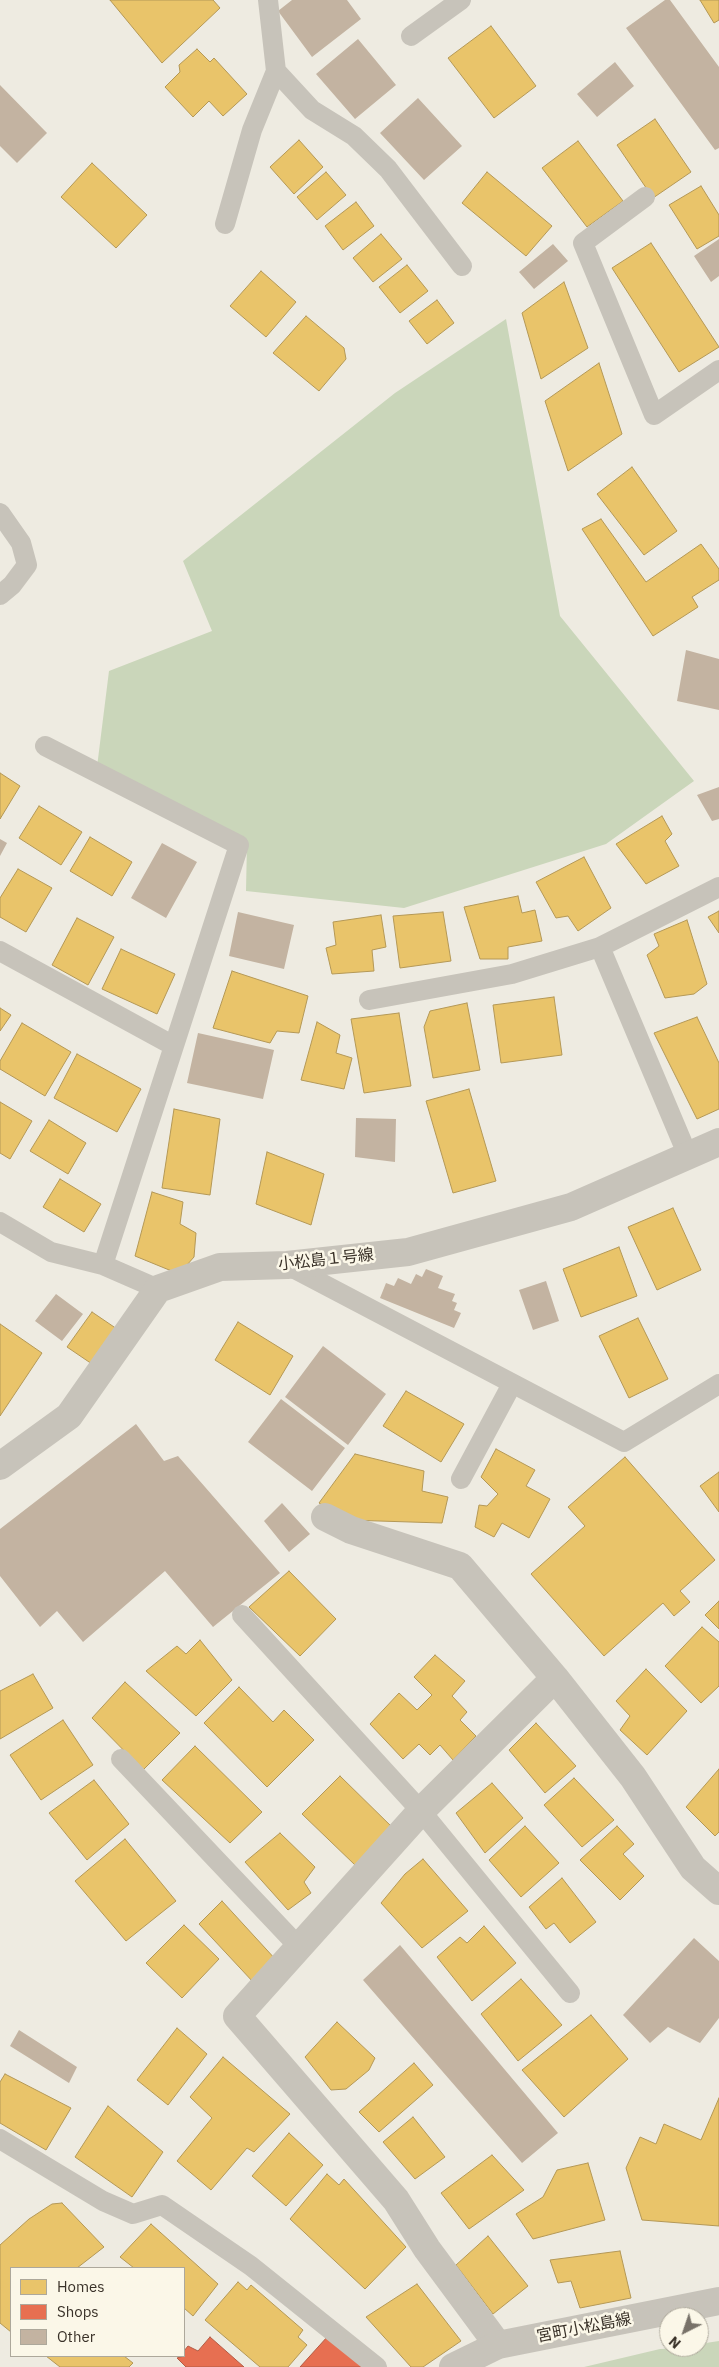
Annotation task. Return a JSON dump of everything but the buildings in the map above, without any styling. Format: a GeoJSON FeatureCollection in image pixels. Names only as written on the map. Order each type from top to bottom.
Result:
{"type":"FeatureCollection","features":[{"type":"Feature","properties":{"kind":"street","name":"小松島１号線"},"geometry":{"type":"LineString","coordinates":[[158,1289],[220,1267],[287,1266],[418,1249],[572,1207],[719,1142]]}},
{"type":"Feature","properties":{"kind":"street"},"geometry":{"type":"LineString","coordinates":[[0,1466],[69,1416],[158,1289]]}},
{"type":"Feature","properties":{"kind":"street"},"geometry":{"type":"LineString","coordinates":[[325,1518],[351,1530],[460,1566],[555,1678],[633,1777],[693,1868],[719,1891]]}},
{"type":"Feature","properties":{"kind":"street"},"geometry":{"type":"LineString","coordinates":[[498,2345],[426,2249],[396,2200],[237,2016],[420,1811],[555,1678]]}},
{"type":"Feature","properties":{"kind":"street","name":"宮町小松島線"},"geometry":{"type":"LineString","coordinates":[[453,2367],[498,2345],[719,2300]]}},
{"type":"Feature","properties":{"kind":"lane"},"geometry":{"type":"LineString","coordinates":[[225,224],[252,130],[276,71],[268,0]]}},
{"type":"Feature","properties":{"kind":"lane"},"geometry":{"type":"LineString","coordinates":[[411,36],[461,0]]}},
{"type":"Feature","properties":{"kind":"lane"},"geometry":{"type":"LineString","coordinates":[[276,71],[312,110],[354,136],[388,169],[462,266]]}},
{"type":"Feature","properties":{"kind":"lane"},"geometry":{"type":"LineString","coordinates":[[645,197],[583,243],[654,415],[719,370]]}},
{"type":"Feature","properties":{"kind":"lane"},"geometry":{"type":"LineString","coordinates":[[0,513],[20,543],[27,565],[12,585],[0,595]]}},
{"type":"Feature","properties":{"kind":"lane"},"geometry":{"type":"LineString","coordinates":[[45,746],[239,845],[102,1265]]}},
{"type":"Feature","properties":{"kind":"lane"},"geometry":{"type":"LineString","coordinates":[[369,1000],[512,974],[600,947],[719,888]]}},
{"type":"Feature","properties":{"kind":"lane"},"geometry":{"type":"LineString","coordinates":[[600,947],[688,1156]]}},
{"type":"Feature","properties":{"kind":"lane"},"geometry":{"type":"LineString","coordinates":[[0,951],[174,1046]]}},
{"type":"Feature","properties":{"kind":"lane"},"geometry":{"type":"LineString","coordinates":[[0,1222],[51,1252],[102,1265],[158,1289]]}},
{"type":"Feature","properties":{"kind":"lane"},"geometry":{"type":"LineString","coordinates":[[287,1266],[624,1442],[719,1384]]}},
{"type":"Feature","properties":{"kind":"lane"},"geometry":{"type":"LineString","coordinates":[[461,1479],[512,1384]]}},
{"type":"Feature","properties":{"kind":"lane"},"geometry":{"type":"LineString","coordinates":[[242,1615],[420,1811],[570,1993]]}},
{"type":"Feature","properties":{"kind":"lane"},"geometry":{"type":"LineString","coordinates":[[121,1759],[298,1946]]}},
{"type":"Feature","properties":{"kind":"lane"},"geometry":{"type":"LineString","coordinates":[[0,2139],[102,2201],[133,2214],[162,2205],[251,2266],[377,2367]]}},
{"type":"Feature","properties":{"kind":"green space"},"geometry":{"type":"Polygon","coordinates":[[[506,319],[560,616],[694,781],[606,844],[404,908],[246,891],[247,842],[97,767],[109,671],[212,631],[183,561],[395,393],[506,319]]]}},
{"type":"Feature","properties":{"kind":"green space"},"geometry":{"type":"Polygon","coordinates":[[[719,2341],[719,2367],[584,2367],[659,2349],[659,2357],[709,2357],[709,2342],[719,2341]]]}}]}
